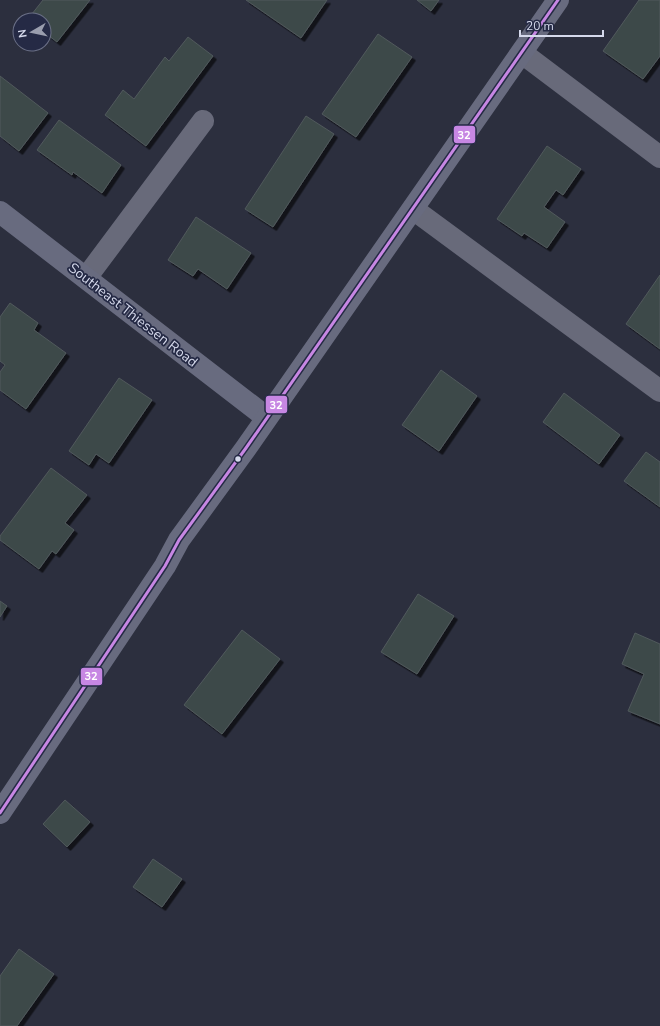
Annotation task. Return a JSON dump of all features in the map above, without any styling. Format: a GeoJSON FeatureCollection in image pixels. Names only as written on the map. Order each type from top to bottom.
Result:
{"type":"FeatureCollection","features":[{"type":"Feature","properties":{"kind":"main road"},"geometry":{"type":"LineString","coordinates":[[0,813],[165,566],[179,540],[558,0]]}},
{"type":"Feature","properties":{"kind":"main road","name":"Southeast Thiessen Road"},"geometry":{"type":"LineString","coordinates":[[0,212],[266,417]]}},
{"type":"Feature","properties":{"kind":"lane"},"geometry":{"type":"LineString","coordinates":[[522,53],[660,157]]}},
{"type":"Feature","properties":{"kind":"lane"},"geometry":{"type":"LineString","coordinates":[[86,278],[203,121]]}},
{"type":"Feature","properties":{"kind":"lane"},"geometry":{"type":"LineString","coordinates":[[413,208],[660,391]]}},
{"type":"Feature","properties":{"kind":"building"},"geometry":{"type":"Polygon","coordinates":[[[43,0],[90,0],[57,42],[52,38],[52,12],[34,12],[43,0]]]}},
{"type":"Feature","properties":{"kind":"building"},"geometry":{"type":"Polygon","coordinates":[[[246,0],[327,0],[301,38],[246,0]]]}},
{"type":"Feature","properties":{"kind":"building"},"geometry":{"type":"Polygon","coordinates":[[[417,0],[439,0],[431,11],[417,0]]]}},
{"type":"Feature","properties":{"kind":"building"},"geometry":{"type":"Polygon","coordinates":[[[639,0],[660,0],[660,56],[643,79],[603,51],[639,0]]]}},
{"type":"Feature","properties":{"kind":"building"},"geometry":{"type":"Polygon","coordinates":[[[378,34],[412,57],[356,137],[322,114],[378,34]]]}},
{"type":"Feature","properties":{"kind":"building"},"geometry":{"type":"Polygon","coordinates":[[[188,37],[213,56],[146,146],[105,115],[123,90],[134,99],[165,57],[169,61],[188,37]]]}},
{"type":"Feature","properties":{"kind":"building"},"geometry":{"type":"Polygon","coordinates":[[[0,76],[48,113],[19,151],[0,136],[0,76]]]}},
{"type":"Feature","properties":{"kind":"building"},"geometry":{"type":"Polygon","coordinates":[[[306,116],[334,134],[273,227],[245,209],[306,116]]]}},
{"type":"Feature","properties":{"kind":"building"},"geometry":{"type":"Polygon","coordinates":[[[59,120],[121,165],[102,193],[73,172],[72,175],[37,150],[59,120]]]}},
{"type":"Feature","properties":{"kind":"building"},"geometry":{"type":"Polygon","coordinates":[[[547,146],[581,169],[563,195],[556,190],[544,207],[565,222],[547,248],[524,233],[522,236],[497,219],[547,146]]]}},
{"type":"Feature","properties":{"kind":"building"},"geometry":{"type":"Polygon","coordinates":[[[196,217],[251,253],[227,289],[198,269],[193,276],[168,260],[196,217]]]}},
{"type":"Feature","properties":{"kind":"building"},"geometry":{"type":"Polygon","coordinates":[[[660,275],[660,349],[626,324],[660,275]]]}},
{"type":"Feature","properties":{"kind":"building"},"geometry":{"type":"Polygon","coordinates":[[[10,303],[38,323],[34,330],[66,353],[26,409],[0,390],[0,372],[5,365],[0,361],[0,317],[10,303]]]}},
{"type":"Feature","properties":{"kind":"building"},"geometry":{"type":"Polygon","coordinates":[[[441,370],[477,396],[439,451],[402,425],[441,370]]]}},
{"type":"Feature","properties":{"kind":"building"},"geometry":{"type":"Polygon","coordinates":[[[119,378],[152,400],[109,463],[96,454],[89,465],[69,451],[119,378]]]}},
{"type":"Feature","properties":{"kind":"building"},"geometry":{"type":"Polygon","coordinates":[[[564,393],[620,435],[599,464],[543,422],[564,393]]]}},
{"type":"Feature","properties":{"kind":"building"},"geometry":{"type":"Polygon","coordinates":[[[646,452],[660,462],[660,507],[624,481],[646,452]]]}},
{"type":"Feature","properties":{"kind":"building"},"geometry":{"type":"Polygon","coordinates":[[[51,468],[87,495],[65,523],[74,530],[56,554],[52,551],[39,569],[0,540],[0,536],[51,468]]]}},
{"type":"Feature","properties":{"kind":"building"},"geometry":{"type":"Polygon","coordinates":[[[418,594],[454,616],[417,674],[381,652],[418,594]]]}},
{"type":"Feature","properties":{"kind":"building"},"geometry":{"type":"Polygon","coordinates":[[[0,601],[7,606],[0,617],[0,601]]]}},
{"type":"Feature","properties":{"kind":"building"},"geometry":{"type":"Polygon","coordinates":[[[242,630],[280,659],[222,734],[184,705],[242,630]]]}},
{"type":"Feature","properties":{"kind":"building"},"geometry":{"type":"Polygon","coordinates":[[[635,633],[660,644],[660,724],[628,711],[644,674],[622,664],[635,633]]]}},
{"type":"Feature","properties":{"kind":"building"},"geometry":{"type":"Polygon","coordinates":[[[65,800],[90,822],[67,847],[43,824],[65,800]]]}},
{"type":"Feature","properties":{"kind":"building"},"geometry":{"type":"Polygon","coordinates":[[[153,859],[182,879],[162,907],[133,887],[153,859]]]}},
{"type":"Feature","properties":{"kind":"building"},"geometry":{"type":"Polygon","coordinates":[[[19,949],[54,974],[17,1026],[0,1026],[0,976],[19,949]]]}},
{"type":"Feature","properties":{"kind":"transit line","name":"32"},"geometry":{"type":"LineString","coordinates":[[0,813],[165,566],[179,540],[246,448],[558,0]]}}]}
